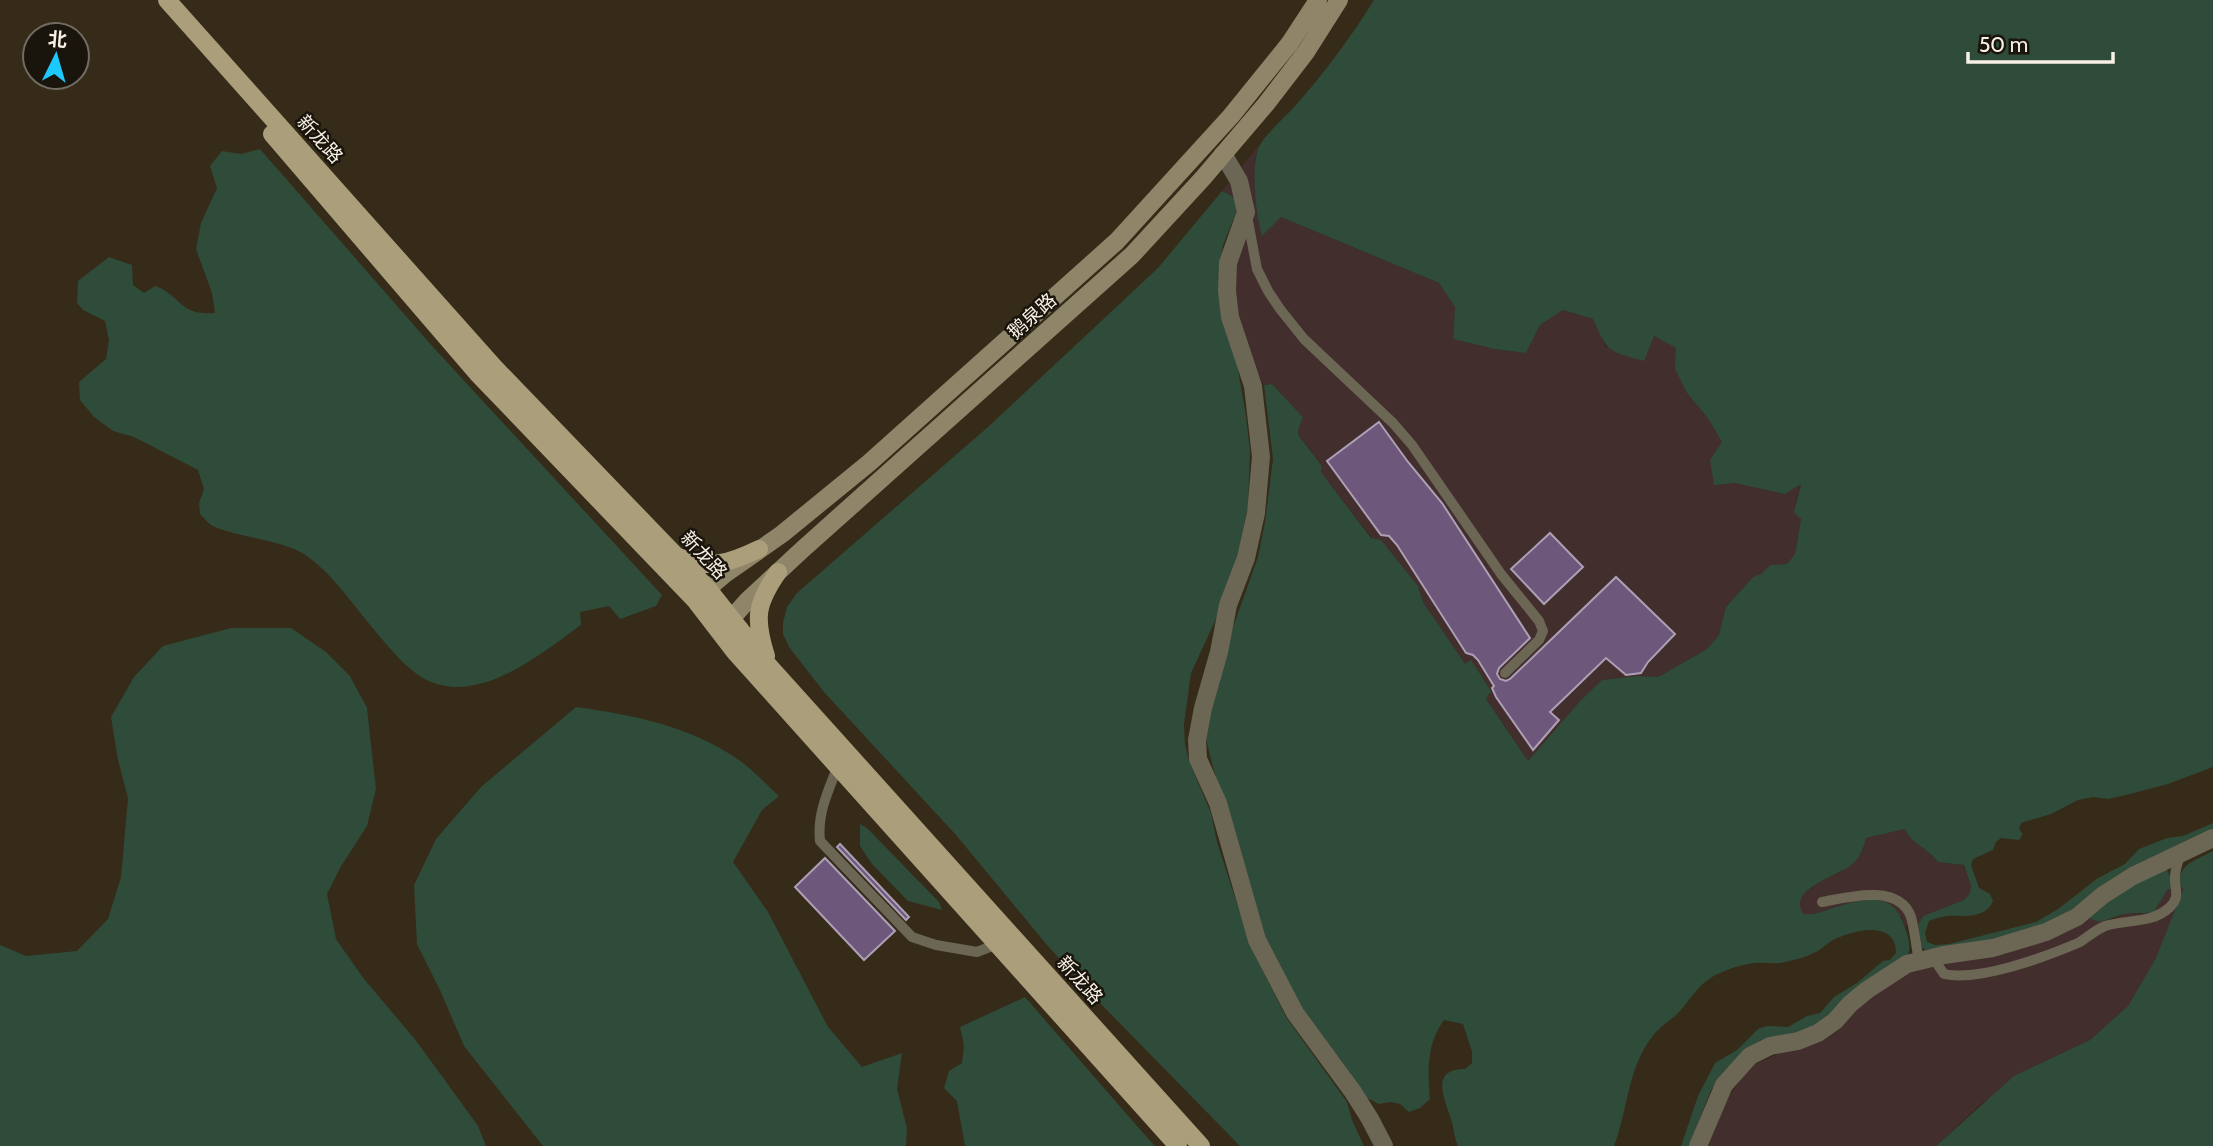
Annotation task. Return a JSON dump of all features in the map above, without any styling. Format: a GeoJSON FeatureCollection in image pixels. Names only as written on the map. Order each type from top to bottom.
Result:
{"type":"FeatureCollection","features":[{"type":"Feature","properties":{"kind":"main road","name":"新龙路"},"geometry":{"type":"LineString","coordinates":[[154,0],[477,373],[701,594],[733,619],[769,666],[1201,1146]]}},
{"type":"Feature","properties":{"kind":"main road","name":"新龙路"},"geometry":{"type":"LineString","coordinates":[[167,0],[494,367],[677,556],[701,594],[719,632],[1178,1146]]}},
{"type":"Feature","properties":{"kind":"main road","name":"鹅泉路"},"geometry":{"type":"LineString","coordinates":[[701,594],[782,534],[869,463],[1117,241],[1231,116],[1290,43],[1318,0]]}},
{"type":"Feature","properties":{"kind":"main road","name":"鹅泉路"},"geometry":{"type":"LineString","coordinates":[[719,632],[778,572],[1132,255],[1223,154],[1306,52],[1339,0]]}},
{"type":"Feature","properties":{"kind":"main road"},"geometry":{"type":"LineString","coordinates":[[677,556],[689,562],[722,564],[759,549]]}},
{"type":"Feature","properties":{"kind":"main road"},"geometry":{"type":"LineString","coordinates":[[769,666],[761,637],[759,607],[762,596],[778,572]]}},
{"type":"Feature","properties":{"kind":"street"},"geometry":{"type":"LineString","coordinates":[[1223,154],[1239,181],[1246,212],[1228,263],[1227,291],[1230,317],[1253,387],[1260,433],[1259,485],[1250,540],[1228,605],[1219,652],[1203,708],[1197,740],[1198,759],[1218,803],[1257,940],[1295,1013],[1353,1092],[1384,1146]]}},
{"type":"Feature","properties":{"kind":"street"},"geometry":{"type":"LineString","coordinates":[[1698,1146],[1724,1085],[1749,1056],[1770,1046],[1798,1041],[1818,1033],[1835,1021],[1867,990],[1907,964],[2011,943],[2046,932],[2077,916],[2119,884],[2213,838]]}},
{"type":"Feature","properties":{"kind":"lane"},"geometry":{"type":"LineString","coordinates":[[1246,212],[1257,268],[1280,309],[1304,339],[1393,423],[1412,445],[1501,574],[1539,621],[1543,631],[1539,640],[1505,673]]}},
{"type":"Feature","properties":{"kind":"lane"},"geometry":{"type":"LineString","coordinates":[[838,766],[821,810],[818,825],[820,841],[912,937],[936,945],[977,952],[997,944]]}},
{"type":"Feature","properties":{"kind":"lane"},"geometry":{"type":"LineString","coordinates":[[1822,902],[1864,895],[1893,898],[1910,916],[1926,959],[1944,974],[1953,976],[1997,970],[2022,964],[2081,942],[2103,927],[2152,919],[2170,906],[2178,892],[2175,875],[2182,851]]}},
{"type":"Feature","properties":{"kind":"lane"},"geometry":{"type":"LineString","coordinates":[[2077,916],[2092,933]]}},
{"type":"Feature","properties":{"kind":"shaded area"},"geometry":{"type":"Polygon","coordinates":[[[1260,144],[1255,159],[1262,236],[1281,217],[1439,283],[1456,307],[1453,339],[1526,353],[1540,325],[1563,310],[1593,319],[1606,347],[1654,336],[1676,348],[1687,393],[1707,417],[1722,442],[1735,483],[1785,494],[1801,483],[1796,500],[1801,519],[1795,554],[1787,564],[1770,565],[1761,574],[1753,577],[1726,607],[1719,636],[1707,649],[1658,677],[1637,676],[1602,680],[1528,761],[1486,699],[1491,691],[1471,661],[1465,664],[1450,644],[1423,602],[1418,586],[1372,538],[1321,472],[1322,465],[1299,436],[1303,417],[1272,384],[1264,385],[1255,368],[1233,302],[1237,254],[1245,243],[1246,232],[1232,196],[1222,191],[1260,144]]]}},
{"type":"Feature","properties":{"kind":"shaded area"},"geometry":{"type":"Polygon","coordinates":[[[1905,829],[1917,844],[1925,848],[1938,862],[1963,865],[1971,886],[1971,893],[1964,900],[1923,916],[1918,925],[1904,926],[1902,917],[1869,900],[1813,914],[1804,914],[1799,908],[1799,901],[1805,893],[1842,871],[1863,851],[1866,838],[1905,829]]]}},
{"type":"Feature","properties":{"kind":"shaded area"},"geometry":{"type":"Polygon","coordinates":[[[2185,888],[2155,961],[2128,1006],[2090,1040],[1982,1103],[1936,1146],[1707,1146],[1725,1103],[1745,1073],[1755,1064],[1778,1054],[1804,1048],[1833,1031],[1851,1013],[1902,975],[2088,917],[2094,921],[2108,921],[2127,913],[2141,914],[2158,907],[2160,897],[2167,890],[2185,888]]]}},
{"type":"Feature","properties":{"kind":"green space"},"geometry":{"type":"Polygon","coordinates":[[[1374,0],[2213,0],[2213,767],[2168,784],[2126,795],[2108,799],[2093,797],[2078,800],[2051,814],[2021,823],[2019,829],[2023,834],[2019,840],[2001,838],[1993,850],[1973,859],[1971,865],[1979,888],[1990,894],[1993,901],[1989,907],[1979,914],[1946,916],[1929,921],[1925,933],[1927,942],[1935,945],[1949,944],[2036,922],[2058,909],[2098,878],[2125,864],[2139,849],[2167,838],[2183,836],[2213,823],[2213,831],[2066,914],[2011,939],[1927,951],[1922,948],[1918,925],[1923,916],[1964,900],[1970,893],[1971,886],[1964,865],[1938,862],[1911,839],[1905,829],[1866,838],[1855,862],[1808,890],[1800,905],[1804,914],[1813,914],[1865,900],[1888,903],[1897,911],[1904,925],[1909,945],[1907,958],[1819,1024],[1797,1033],[1761,1040],[1744,1052],[1711,1090],[1689,1146],[1681,1146],[1698,1096],[1715,1063],[1737,1050],[1758,1029],[1767,1026],[1788,1027],[1807,1016],[1820,1013],[1834,997],[1857,983],[1883,961],[1890,960],[1896,953],[1894,942],[1889,935],[1872,930],[1851,933],[1804,957],[1781,963],[1742,965],[1719,973],[1705,982],[1646,1045],[1634,1072],[1614,1146],[1458,1146],[1442,1086],[1447,1074],[1465,1069],[1472,1063],[1472,1052],[1463,1024],[1444,1020],[1438,1029],[1429,1058],[1430,1099],[1420,1108],[1409,1112],[1400,1104],[1379,1104],[1365,1097],[1300,1006],[1267,946],[1213,767],[1205,735],[1228,641],[1258,557],[1265,522],[1273,459],[1264,385],[1272,384],[1303,417],[1299,436],[1322,466],[1321,472],[1371,538],[1381,540],[1418,586],[1423,602],[1465,664],[1471,660],[1491,691],[1486,699],[1528,761],[1602,680],[1637,676],[1658,677],[1707,649],[1719,635],[1726,607],[1753,577],[1761,574],[1770,565],[1787,564],[1795,554],[1801,519],[1794,512],[1801,484],[1785,494],[1735,483],[1714,485],[1710,460],[1722,442],[1707,417],[1687,393],[1675,369],[1676,348],[1654,336],[1644,361],[1623,355],[1606,345],[1593,319],[1563,310],[1540,325],[1526,353],[1453,339],[1455,307],[1439,283],[1281,217],[1262,236],[1256,203],[1255,176],[1260,145],[1327,67],[1374,0]]]}},
{"type":"Feature","properties":{"kind":"green space"},"geometry":{"type":"Polygon","coordinates":[[[260,149],[433,347],[662,595],[656,606],[620,619],[609,606],[580,612],[581,625],[512,671],[473,685],[453,687],[434,683],[417,674],[400,659],[334,580],[307,556],[287,546],[225,531],[209,523],[200,514],[199,503],[204,489],[198,470],[134,437],[113,431],[94,417],[80,400],[79,382],[106,359],[109,340],[105,321],[83,310],[77,303],[78,281],[109,257],[132,265],[133,285],[144,293],[155,286],[187,308],[203,313],[215,313],[212,293],[196,249],[201,223],[217,188],[210,166],[222,151],[241,154],[260,149]]]}},
{"type":"Feature","properties":{"kind":"green space"},"geometry":{"type":"Polygon","coordinates":[[[1222,191],[1232,196],[1239,205],[1223,245],[1220,266],[1246,416],[1250,451],[1248,506],[1235,569],[1223,604],[1191,673],[1184,724],[1185,744],[1189,761],[1211,813],[1217,842],[1251,947],[1286,1017],[1347,1102],[1364,1146],[1240,1146],[1047,945],[956,835],[824,692],[789,647],[783,634],[787,607],[797,593],[988,427],[1158,268],[1222,191]]]}},
{"type":"Feature","properties":{"kind":"green space"},"geometry":{"type":"Polygon","coordinates":[[[231,628],[291,628],[326,652],[350,676],[367,708],[376,789],[367,826],[327,894],[336,939],[364,979],[414,1038],[444,1079],[478,1126],[486,1146],[0,1146],[0,945],[26,956],[77,951],[108,919],[121,877],[128,798],[111,717],[134,677],[163,646],[231,628]]]}},
{"type":"Feature","properties":{"kind":"green space"},"geometry":{"type":"Polygon","coordinates":[[[576,707],[640,718],[701,738],[739,760],[779,796],[762,810],[733,862],[768,912],[828,1027],[862,1067],[902,1053],[897,1089],[907,1128],[906,1146],[543,1146],[464,1046],[417,944],[414,885],[436,839],[481,787],[576,707]]]}},
{"type":"Feature","properties":{"kind":"green space"},"geometry":{"type":"Polygon","coordinates":[[[860,824],[939,902],[942,910],[908,901],[872,864],[860,846],[860,824]]]}},
{"type":"Feature","properties":{"kind":"green space"},"geometry":{"type":"Polygon","coordinates":[[[2213,851],[2213,1146],[1936,1146],[2014,1076],[2090,1040],[2128,1006],[2155,960],[2184,888],[2178,887],[2182,872],[2189,864],[2213,851]]]}},
{"type":"Feature","properties":{"kind":"green space"},"geometry":{"type":"Polygon","coordinates":[[[2161,870],[2167,870],[2176,887],[2167,890],[2154,912],[2125,914],[2102,921],[2088,917],[2101,904],[2161,870]]]}},
{"type":"Feature","properties":{"kind":"green space"},"geometry":{"type":"Polygon","coordinates":[[[1025,997],[1155,1146],[965,1146],[957,1101],[944,1088],[949,1071],[962,1063],[964,1045],[960,1027],[1025,997]]]}},
{"type":"Feature","properties":{"kind":"building"},"geometry":{"type":"Polygon","coordinates":[[[1379,422],[1442,503],[1530,638],[1499,668],[1497,674],[1500,679],[1510,679],[1616,577],[1675,634],[1641,673],[1626,675],[1606,658],[1550,712],[1559,720],[1533,750],[1496,697],[1492,688],[1494,686],[1478,660],[1466,653],[1397,545],[1389,536],[1381,535],[1327,461],[1379,422]]]}},
{"type":"Feature","properties":{"kind":"building"},"geometry":{"type":"Polygon","coordinates":[[[1550,533],[1583,567],[1544,604],[1511,569],[1550,533]]]}},
{"type":"Feature","properties":{"kind":"building"},"geometry":{"type":"Polygon","coordinates":[[[840,844],[909,917],[906,920],[837,847],[840,844]]]}},
{"type":"Feature","properties":{"kind":"building"},"geometry":{"type":"Polygon","coordinates":[[[825,858],[895,931],[864,960],[795,887],[825,858]]]}}]}
